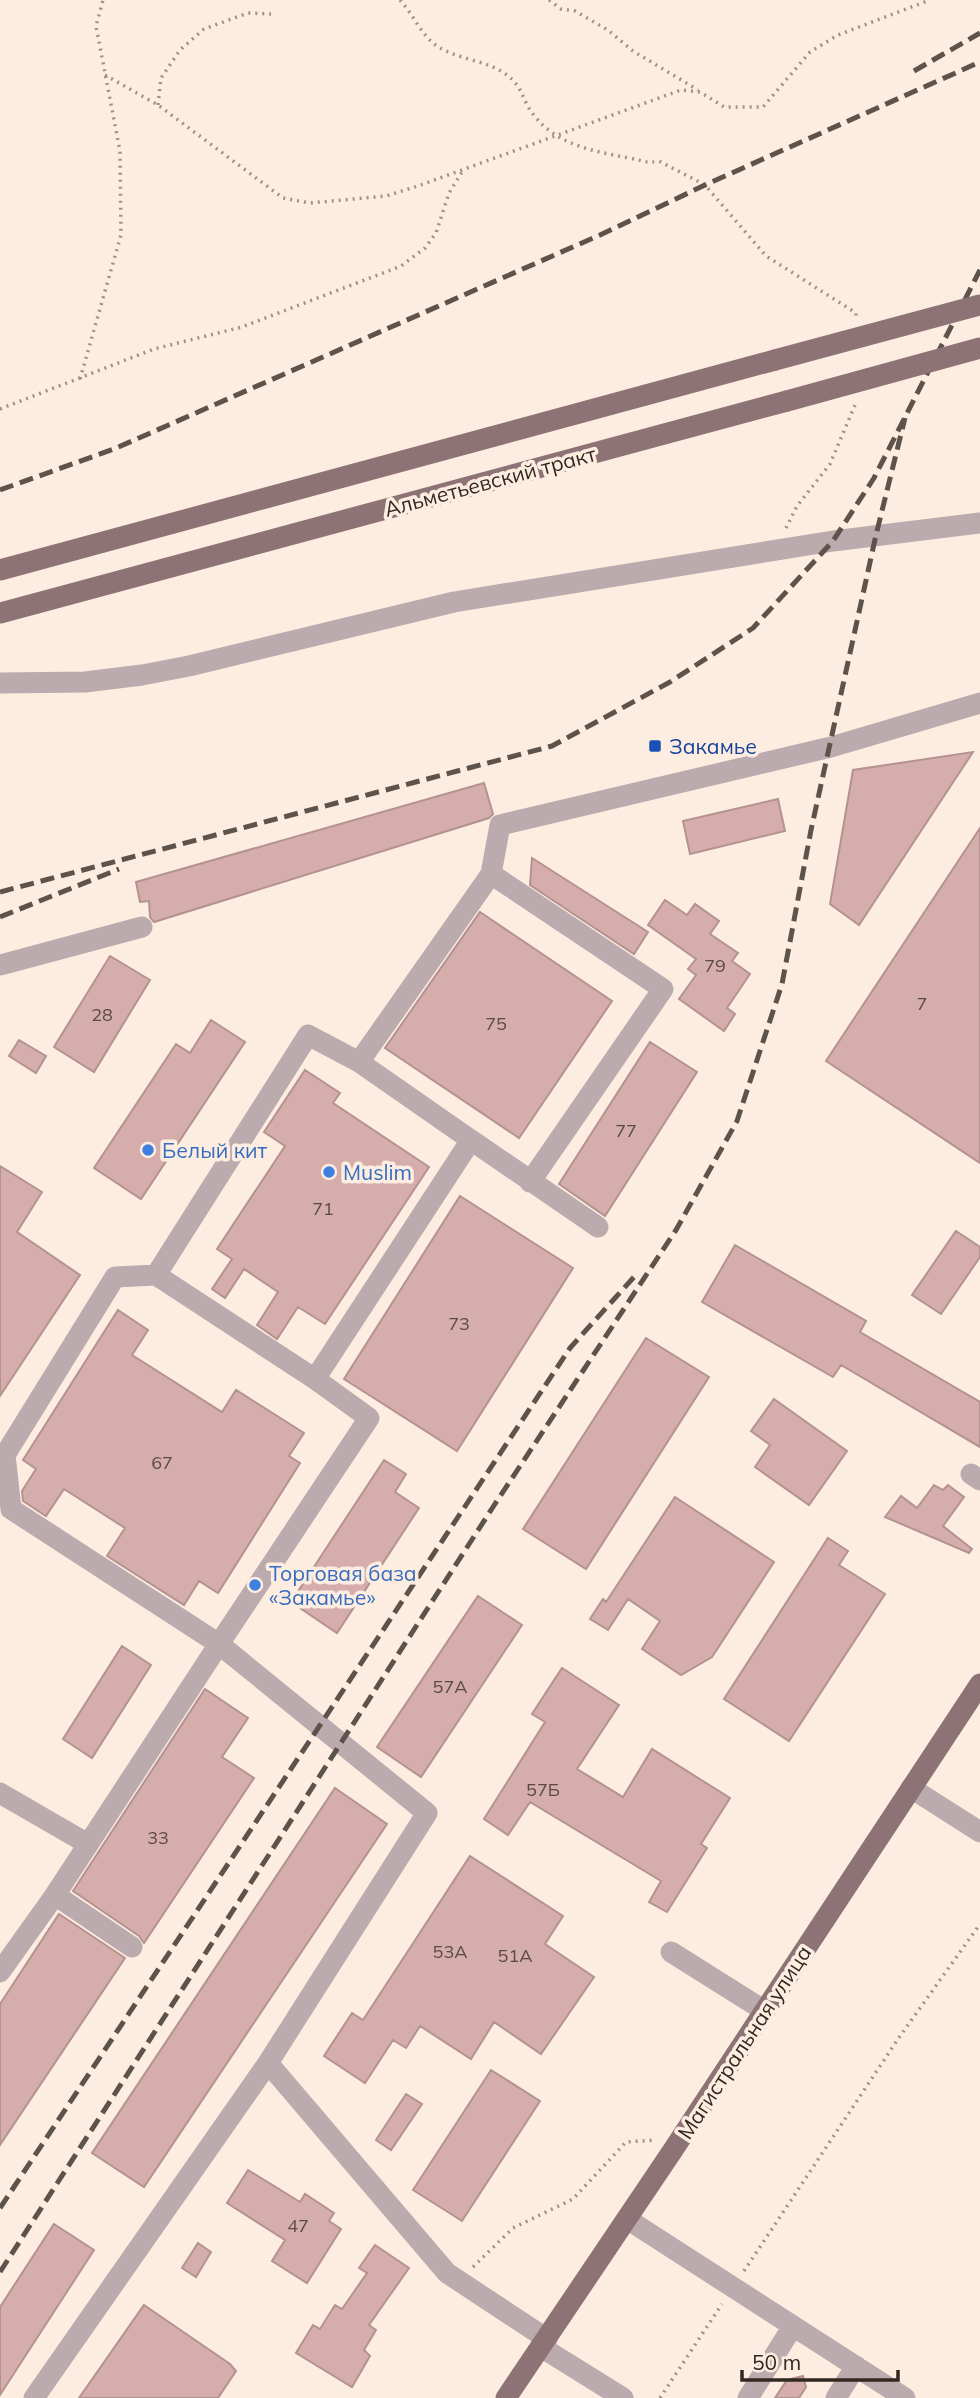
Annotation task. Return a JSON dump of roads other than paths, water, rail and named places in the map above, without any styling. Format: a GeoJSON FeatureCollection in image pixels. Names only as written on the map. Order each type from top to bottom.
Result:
{"type":"FeatureCollection","features":[{"type":"Feature","properties":{"kind":"main road","name":"Альметьевский тракт"},"geometry":{"type":"LineString","coordinates":[[0,570],[980,305]]}},
{"type":"Feature","properties":{"kind":"main road","name":"Альметьевский тракт"},"geometry":{"type":"LineString","coordinates":[[0,613],[980,348]]}},
{"type":"Feature","properties":{"kind":"main road","name":"Магистральная улица"},"geometry":{"type":"LineString","coordinates":[[506,2398],[980,1684]]}},
{"type":"Feature","properties":{"kind":"street"},"geometry":{"type":"LineString","coordinates":[[0,683],[85,682],[142,675],[454,602],[833,541],[980,523]]}},
{"type":"Feature","properties":{"kind":"street"},"geometry":{"type":"LineString","coordinates":[[359,1062],[491,874],[500,825],[831,747],[980,703]]}},
{"type":"Feature","properties":{"kind":"street"},"geometry":{"type":"LineString","coordinates":[[491,874],[663,989],[530,1182]]}},
{"type":"Feature","properties":{"kind":"street"},"geometry":{"type":"LineString","coordinates":[[0,965],[142,927]]}},
{"type":"Feature","properties":{"kind":"street"},"geometry":{"type":"LineString","coordinates":[[156,1275],[308,1035],[359,1062],[598,1227]]}},
{"type":"Feature","properties":{"kind":"street"},"geometry":{"type":"LineString","coordinates":[[315,1379],[471,1140]]}},
{"type":"Feature","properties":{"kind":"street"},"geometry":{"type":"LineString","coordinates":[[0,1972],[55,1895],[219,1644],[369,1418],[315,1379],[156,1275],[115,1277],[5,1455],[10,1509],[219,1644],[427,1813],[268,2063],[34,2398]]}},
{"type":"Feature","properties":{"kind":"street"},"geometry":{"type":"LineString","coordinates":[[911,1788],[980,1832]]}},
{"type":"Feature","properties":{"kind":"street"},"geometry":{"type":"LineString","coordinates":[[0,1793],[88,1844]]}},
{"type":"Feature","properties":{"kind":"street"},"geometry":{"type":"LineString","coordinates":[[55,1895],[132,1947]]}},
{"type":"Feature","properties":{"kind":"street"},"geometry":{"type":"LineString","coordinates":[[671,1952],[765,2011]]}},
{"type":"Feature","properties":{"kind":"street"},"geometry":{"type":"LineString","coordinates":[[268,2063],[447,2273],[623,2398]]}},
{"type":"Feature","properties":{"kind":"street"},"geometry":{"type":"LineString","coordinates":[[627,2219],[905,2398]]}},
{"type":"Feature","properties":{"kind":"street"},"geometry":{"type":"LineString","coordinates":[[751,2397],[793,2326]]}},
{"type":"Feature","properties":{"kind":"street"},"geometry":{"type":"LineString","coordinates":[[836,2398],[856,2366]]}},
{"type":"Feature","properties":{"kind":"railway"},"geometry":{"type":"LineString","coordinates":[[914,71],[980,33]]}},
{"type":"Feature","properties":{"kind":"railway"},"geometry":{"type":"LineString","coordinates":[[0,490],[114,449],[600,235],[980,62]]}},
{"type":"Feature","properties":{"kind":"railway"},"geometry":{"type":"LineString","coordinates":[[0,892],[552,746],[670,682],[753,628],[833,541],[874,478],[980,270]]}},
{"type":"Feature","properties":{"kind":"railway"},"geometry":{"type":"LineString","coordinates":[[0,2272],[493,1507],[676,1230],[737,1121],[782,984],[811,830],[876,535],[905,418]]}},
{"type":"Feature","properties":{"kind":"railway"},"geometry":{"type":"LineString","coordinates":[[0,917],[119,869]]}},
{"type":"Feature","properties":{"kind":"railway"},"geometry":{"type":"LineString","coordinates":[[0,2208],[570,1348],[634,1277]]}},
{"type":"Feature","properties":{"kind":"place","name":"Закамье"},"geometry":{"type":"Point","coordinates":[655,746]}},
{"type":"Feature","properties":{"kind":"place","name":"Белый кит"},"geometry":{"type":"Point","coordinates":[148,1150]}},
{"type":"Feature","properties":{"kind":"place","name":"Muslim"},"geometry":{"type":"Point","coordinates":[329,1172]}},
{"type":"Feature","properties":{"kind":"place","name":"Торговая база «Закамье»"},"geometry":{"type":"Point","coordinates":[255,1585]}}]}
